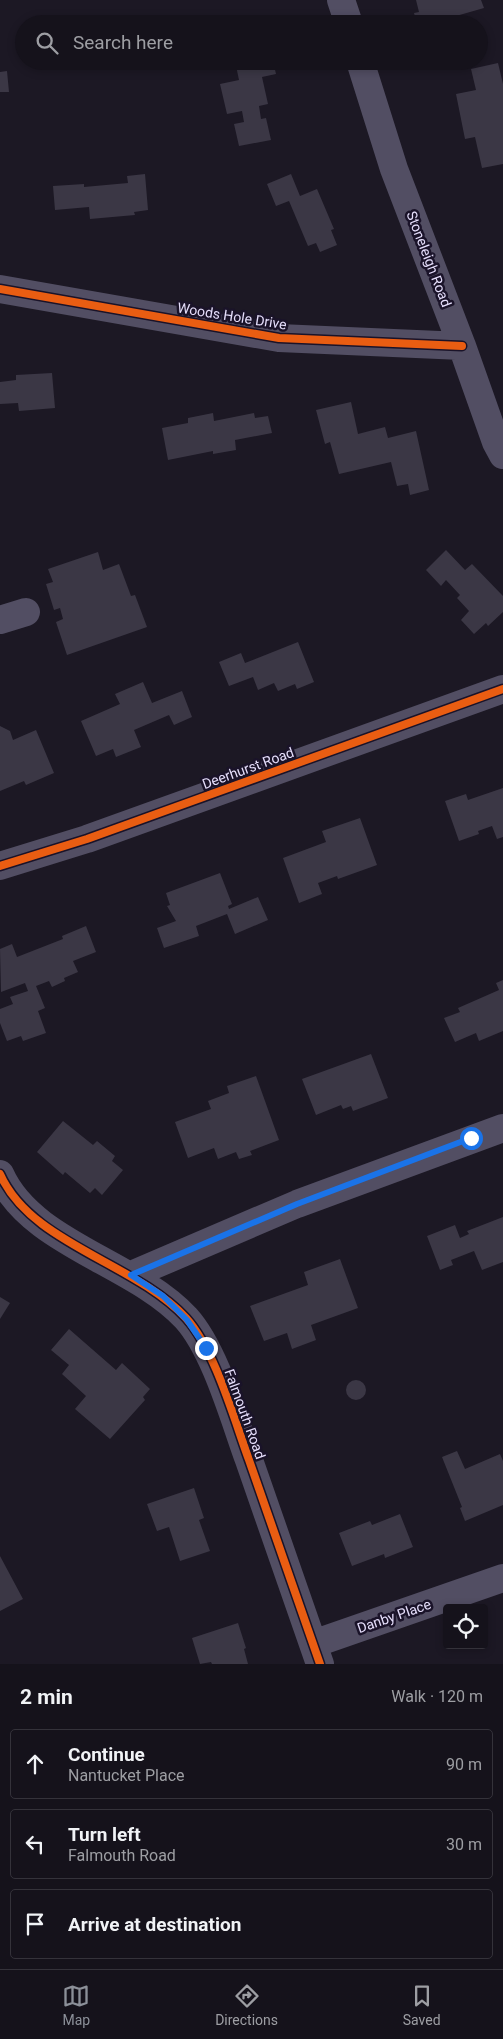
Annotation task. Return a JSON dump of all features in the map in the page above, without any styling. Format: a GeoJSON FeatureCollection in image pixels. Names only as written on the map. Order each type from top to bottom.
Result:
{"type":"FeatureCollection","features":[{"type":"Feature","properties":{"kind":"street"},"geometry":{"type":"LineString","coordinates":[[341,0],[346,15]]}},
{"type":"Feature","properties":{"kind":"street","name":"Stoneleigh Road"},"geometry":{"type":"LineString","coordinates":[[363,70],[394,169],[462,346],[496,442],[503,455]]}},
{"type":"Feature","properties":{"kind":"street","name":"Woods Hole Drive"},"geometry":{"type":"LineString","coordinates":[[0,289],[279,338],[462,346]]}},
{"type":"Feature","properties":{"kind":"street"},"geometry":{"type":"LineString","coordinates":[[0,620],[26,612]]}},
{"type":"Feature","properties":{"kind":"street","name":"Deerhurst Road"},"geometry":{"type":"LineString","coordinates":[[0,866],[87,839],[503,689]]}},
{"type":"Feature","properties":{"kind":"street"},"geometry":{"type":"LineString","coordinates":[[131,1275],[297,1204],[503,1128]]}},
{"type":"Feature","properties":{"kind":"street","name":"Falmouth Road"},"geometry":{"type":"LineString","coordinates":[[0,1174],[5,1186],[20,1205],[55,1234],[131,1275],[163,1296],[187,1320],[206,1348],[230,1407],[316,1654]]}},
{"type":"Feature","properties":{"kind":"street","name":"Danby Place"},"geometry":{"type":"LineString","coordinates":[[316,1654],[503,1578]]}},
{"type":"Feature","properties":{"kind":"building"},"geometry":{"type":"Polygon","coordinates":[[[416,0],[481,0],[484,8],[460,15],[415,15],[414,13],[419,12],[416,0]]]}},
{"type":"Feature","properties":{"kind":"building"},"geometry":{"type":"Polygon","coordinates":[[[498,63],[503,84],[503,164],[482,168],[475,137],[465,139],[456,94],[476,90],[471,70],[488,70],[488,65],[498,63]]]}},
{"type":"Feature","properties":{"kind":"building"},"geometry":{"type":"Polygon","coordinates":[[[237,70],[275,70],[276,74],[262,77],[268,104],[259,106],[261,119],[266,118],[271,140],[239,146],[234,124],[244,122],[242,111],[227,114],[220,84],[239,80],[237,70]]]}},
{"type":"Feature","properties":{"kind":"building"},"geometry":{"type":"Polygon","coordinates":[[[7,71],[9,92],[0,92],[0,72],[7,71]]]}},
{"type":"Feature","properties":{"kind":"building"},"geometry":{"type":"Polygon","coordinates":[[[145,174],[148,210],[134,212],[135,215],[90,219],[89,207],[55,210],[53,186],[84,184],[84,187],[128,183],[127,176],[145,174]]]}},
{"type":"Feature","properties":{"kind":"building"},"geometry":{"type":"Polygon","coordinates":[[[291,174],[300,196],[317,189],[334,229],[331,230],[337,245],[320,252],[316,243],[308,246],[289,201],[276,206],[267,184],[291,174]]]}},
{"type":"Feature","properties":{"kind":"building"},"geometry":{"type":"Polygon","coordinates":[[[52,373],[55,408],[19,411],[18,403],[0,404],[0,382],[16,380],[16,375],[52,373]]]}},
{"type":"Feature","properties":{"kind":"building"},"geometry":{"type":"Polygon","coordinates":[[[351,402],[358,434],[385,427],[388,438],[416,431],[429,490],[410,495],[408,484],[397,486],[391,462],[339,474],[330,442],[325,444],[316,410],[351,402]]]}},
{"type":"Feature","properties":{"kind":"building"},"geometry":{"type":"Polygon","coordinates":[[[213,413],[214,421],[254,413],[255,418],[268,416],[272,433],[235,440],[236,450],[213,454],[213,451],[168,460],[162,428],[188,423],[188,418],[213,413]]]}},
{"type":"Feature","properties":{"kind":"building"},"geometry":{"type":"Polygon","coordinates":[[[446,550],[465,570],[472,564],[503,596],[503,612],[488,626],[486,623],[474,634],[461,620],[469,611],[457,598],[460,595],[446,580],[441,586],[426,570],[446,550]]]}},
{"type":"Feature","properties":{"kind":"building"},"geometry":{"type":"Polygon","coordinates":[[[98,552],[103,570],[119,564],[131,596],[135,595],[147,627],[67,655],[56,622],[63,619],[60,608],[54,610],[46,584],[53,582],[48,569],[98,552]]]}},
{"type":"Feature","properties":{"kind":"building"},"geometry":{"type":"Polygon","coordinates":[[[298,642],[314,682],[297,689],[295,684],[278,691],[274,683],[258,690],[253,677],[229,686],[219,662],[241,653],[245,663],[298,642]]]}},
{"type":"Feature","properties":{"kind":"building"},"geometry":{"type":"Polygon","coordinates":[[[143,682],[152,703],[182,691],[192,717],[174,725],[169,715],[134,730],[141,747],[116,757],[113,749],[96,756],[81,721],[120,704],[115,694],[143,682]]]}},
{"type":"Feature","properties":{"kind":"building"},"geometry":{"type":"Polygon","coordinates":[[[0,726],[10,731],[13,740],[36,730],[54,773],[26,785],[24,781],[0,791],[0,726]]]}},
{"type":"Feature","properties":{"kind":"building"},"geometry":{"type":"Polygon","coordinates":[[[503,788],[503,837],[497,839],[492,826],[478,831],[479,834],[459,841],[445,801],[466,794],[468,800],[503,788]]]}},
{"type":"Feature","properties":{"kind":"building"},"geometry":{"type":"Polygon","coordinates":[[[360,818],[377,865],[338,879],[337,876],[318,883],[322,894],[299,903],[283,858],[326,842],[322,831],[360,818]]]}},
{"type":"Feature","properties":{"kind":"building"},"geometry":{"type":"Polygon","coordinates":[[[220,873],[232,904],[228,906],[229,909],[258,897],[268,920],[235,934],[227,914],[196,926],[199,936],[164,948],[157,928],[176,921],[167,906],[170,905],[166,893],[220,873]]]}},
{"type":"Feature","properties":{"kind":"building"},"geometry":{"type":"Polygon","coordinates":[[[86,926],[96,952],[73,961],[78,972],[64,978],[65,981],[52,987],[49,981],[36,986],[45,1008],[38,1011],[46,1033],[23,1041],[21,1036],[7,1041],[0,1023],[0,1009],[13,1004],[10,997],[28,991],[25,983],[1,992],[0,949],[12,944],[17,957],[63,939],[62,936],[86,926]]]}},
{"type":"Feature","properties":{"kind":"building"},"geometry":{"type":"Polygon","coordinates":[[[503,980],[503,1031],[479,1041],[476,1033],[455,1042],[444,1018],[460,1012],[458,1008],[499,990],[496,983],[503,980]]]}},
{"type":"Feature","properties":{"kind":"building"},"geometry":{"type":"Polygon","coordinates":[[[371,1054],[388,1098],[353,1111],[351,1106],[343,1109],[341,1105],[316,1115],[302,1079],[371,1054]]]}},
{"type":"Feature","properties":{"kind":"building"},"geometry":{"type":"Polygon","coordinates":[[[256,1076],[279,1140],[250,1151],[252,1155],[239,1159],[236,1152],[218,1159],[214,1148],[188,1158],[175,1122],[211,1109],[208,1101],[229,1093],[227,1086],[256,1076]]]}},
{"type":"Feature","properties":{"kind":"building"},"geometry":{"type":"Polygon","coordinates":[[[63,1121],[93,1145],[97,1141],[115,1156],[112,1161],[123,1170],[102,1195],[95,1188],[90,1193],[65,1172],[63,1175],[37,1152],[63,1121]]]}},
{"type":"Feature","properties":{"kind":"building"},"geometry":{"type":"Polygon","coordinates":[[[503,1217],[503,1262],[482,1270],[474,1251],[451,1260],[453,1265],[440,1270],[427,1236],[455,1225],[460,1238],[469,1234],[467,1231],[503,1217]]]}},
{"type":"Feature","properties":{"kind":"building"},"geometry":{"type":"Polygon","coordinates":[[[340,1259],[358,1308],[311,1325],[316,1340],[292,1349],[287,1333],[264,1341],[250,1306],[308,1285],[304,1272],[340,1259]]]}},
{"type":"Feature","properties":{"kind":"building"},"geometry":{"type":"Polygon","coordinates":[[[0,1297],[10,1303],[0,1319],[0,1297]]]}},
{"type":"Feature","properties":{"kind":"building"},"geometry":{"type":"Polygon","coordinates":[[[69,1329],[116,1370],[122,1363],[150,1389],[143,1397],[145,1400],[110,1439],[75,1409],[86,1396],[62,1374],[69,1365],[51,1350],[69,1329]]]}},
{"type":"Feature","properties":{"kind":"building"},"geometry":{"type":"Polygon","coordinates":[[[356,1380],[363,1383],[366,1390],[363,1397],[356,1400],[349,1397],[346,1390],[349,1383],[356,1380]]]}},
{"type":"Feature","properties":{"kind":"building"},"geometry":{"type":"Polygon","coordinates":[[[457,1451],[465,1469],[500,1454],[503,1461],[503,1505],[465,1521],[460,1508],[462,1507],[442,1457],[457,1451]]]}},
{"type":"Feature","properties":{"kind":"building"},"geometry":{"type":"Polygon","coordinates":[[[194,1488],[204,1518],[199,1520],[210,1551],[180,1561],[169,1527],[157,1531],[147,1504],[194,1488]]]}},
{"type":"Feature","properties":{"kind":"building"},"geometry":{"type":"Polygon","coordinates":[[[400,1514],[413,1547],[385,1558],[384,1554],[352,1566],[339,1533],[370,1521],[372,1525],[400,1514]]]}},
{"type":"Feature","properties":{"kind":"building"},"geometry":{"type":"Polygon","coordinates":[[[0,1556],[23,1599],[0,1611],[0,1556]]]}},
{"type":"Feature","properties":{"kind":"building"},"geometry":{"type":"Polygon","coordinates":[[[238,1623],[246,1648],[244,1649],[248,1664],[212,1664],[211,1662],[200,1664],[192,1638],[238,1623]]]}},
{"type":"Feature","properties":{"kind":"cycle path"},"geometry":{"type":"LineString","coordinates":[[0,289],[279,338],[462,346]]}},
{"type":"Feature","properties":{"kind":"cycle path"},"geometry":{"type":"LineString","coordinates":[[0,866],[87,839],[503,689]]}},
{"type":"Feature","properties":{"kind":"cycle path"},"geometry":{"type":"LineString","coordinates":[[0,1174],[15,1198],[35,1218],[59,1236],[139,1282],[164,1299],[186,1318],[196,1332],[206,1348],[223,1386],[320,1664]]}},
{"type":"Feature","properties":{"kind":"route"},"geometry":{"type":"LineString","coordinates":[[206,1348],[187,1320],[163,1296],[131,1275],[297,1204],[471,1138]]}}]}
